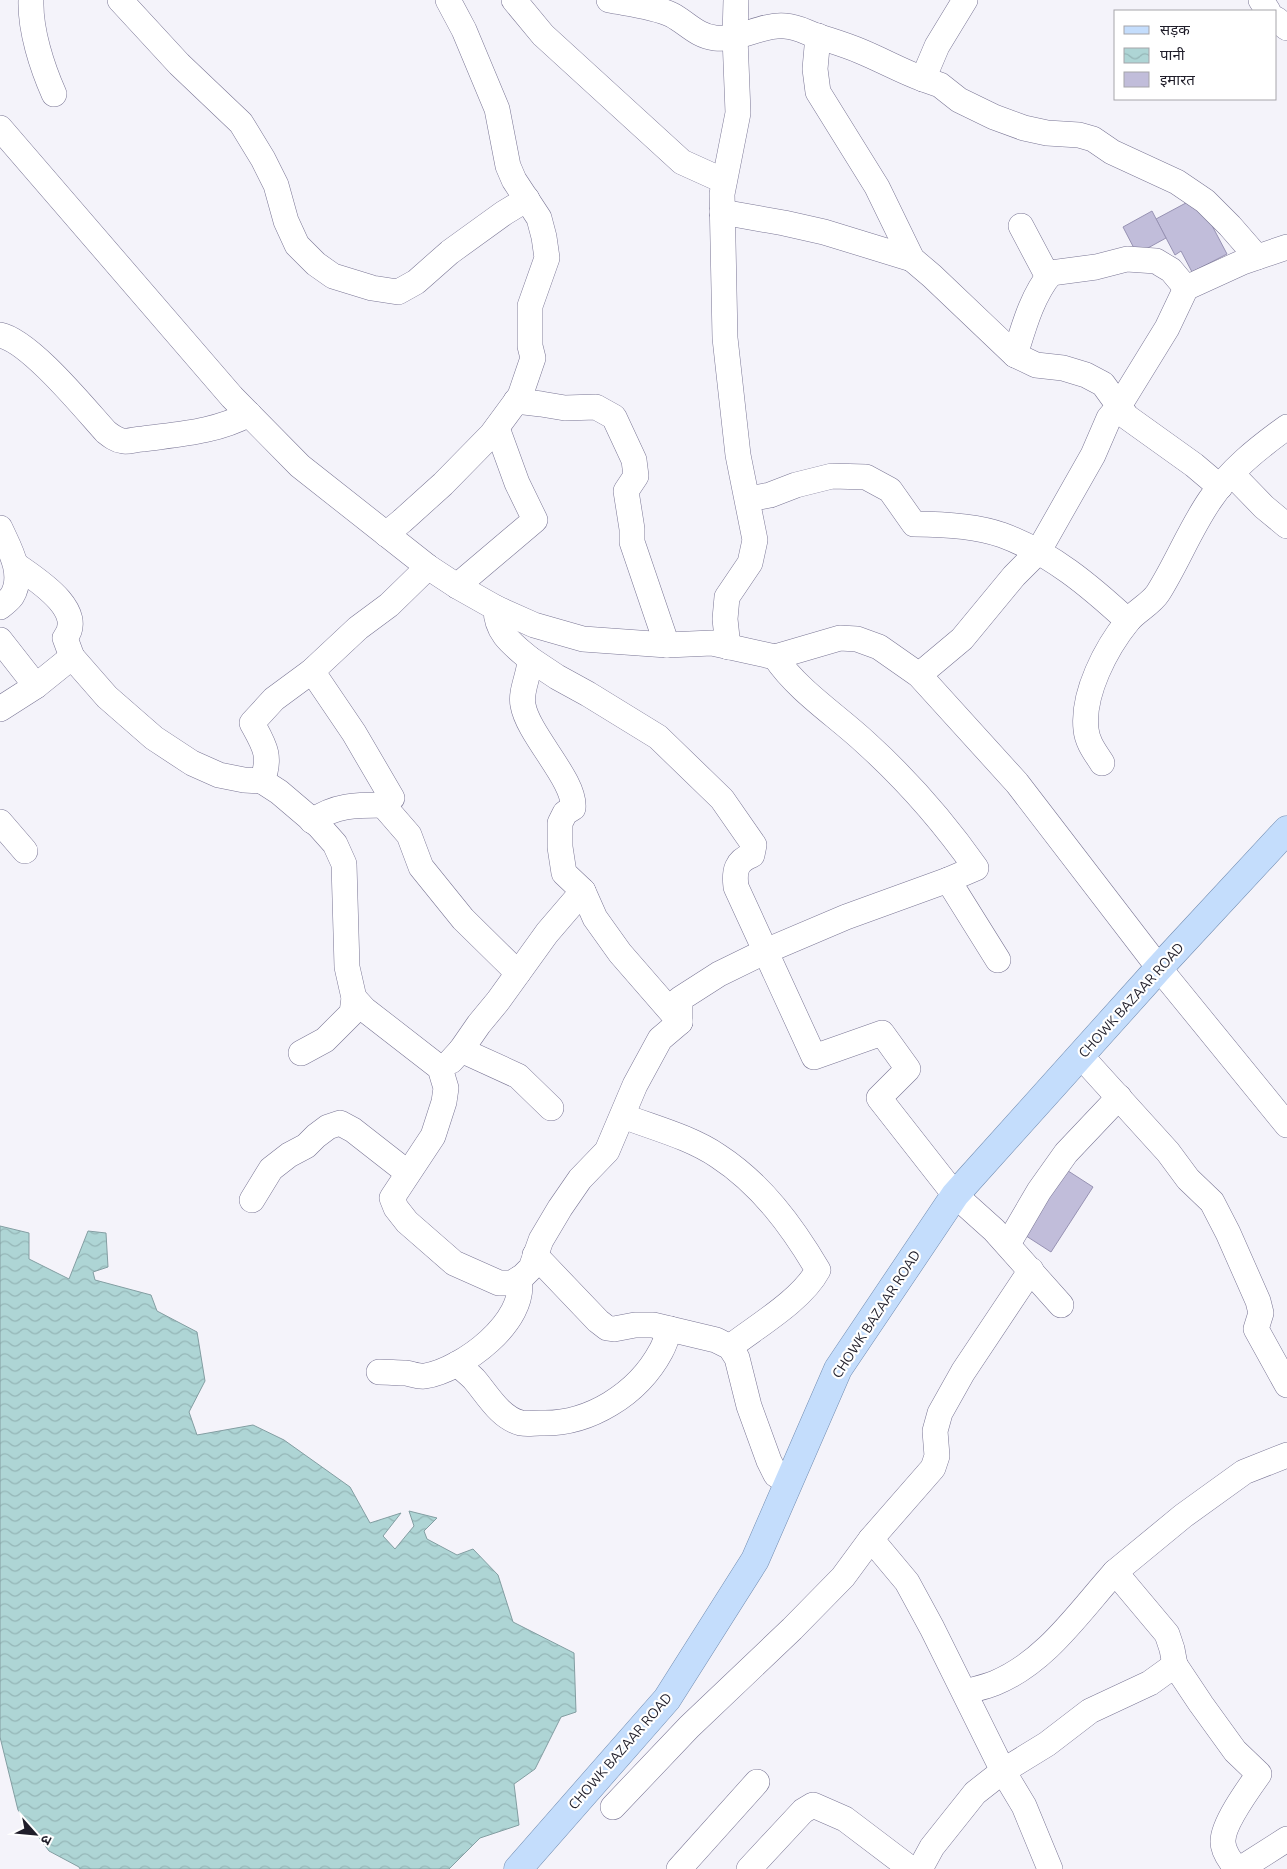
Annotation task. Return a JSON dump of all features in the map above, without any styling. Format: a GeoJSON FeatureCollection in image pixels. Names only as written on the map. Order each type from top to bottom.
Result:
{"type":"FeatureCollection","features":[{"type":"Feature","properties":{"kind":"main road","name":"CHOWK BAZAAR ROAD"},"geometry":{"type":"LineString","coordinates":[[518,1869],[667,1699],[754,1560],[838,1369],[955,1195],[1159,968],[1287,830]]}},
{"type":"Feature","properties":{"kind":"street"},"geometry":{"type":"LineString","coordinates":[[31,0],[40,54],[45,73],[54,94]]}},
{"type":"Feature","properties":{"kind":"street"},"geometry":{"type":"LineString","coordinates":[[120,0],[179,64],[241,123],[276,185],[286,221],[297,245],[316,264],[333,276],[372,288],[398,292],[416,282],[450,252],[504,213],[527,199]]}},
{"type":"Feature","properties":{"kind":"street"},"geometry":{"type":"LineString","coordinates":[[386,534],[442,484],[497,428],[516,401],[528,375],[533,358],[530,346],[530,306],[546,258],[544,237],[539,218],[514,180],[508,166],[497,109],[464,30],[448,0]]}},
{"type":"Feature","properties":{"kind":"street"},"geometry":{"type":"LineString","coordinates":[[514,0],[543,35],[682,162],[724,181]]}},
{"type":"Feature","properties":{"kind":"street"},"geometry":{"type":"LineString","coordinates":[[610,0],[657,9],[673,15],[695,32],[715,38],[735,37],[766,27],[782,25],[799,27],[818,36],[835,40],[902,72],[940,85],[959,100],[994,117],[1047,134],[1079,135],[1093,139],[1112,152],[1177,182],[1205,201],[1257,257]]}},
{"type":"Feature","properties":{"kind":"street"},"geometry":{"type":"LineString","coordinates":[[728,648],[725,619],[727,596],[750,563],[755,540],[738,456],[725,338],[722,212],[724,181],[738,113],[735,37],[736,0]]}},
{"type":"Feature","properties":{"kind":"street"},"geometry":{"type":"LineString","coordinates":[[923,79],[937,46],[965,0]]}},
{"type":"Feature","properties":{"kind":"street"},"geometry":{"type":"LineString","coordinates":[[1277,20],[1287,28]]}},
{"type":"Feature","properties":{"kind":"street"},"geometry":{"type":"LineString","coordinates":[[818,36],[815,69],[818,92],[877,187],[912,259]]}},
{"type":"Feature","properties":{"kind":"street"},"geometry":{"type":"LineString","coordinates":[[0,128],[232,397],[300,466],[428,567],[457,586],[496,608],[534,626],[583,639],[667,645],[712,643],[776,657],[840,638],[857,639],[879,647],[919,675],[1017,784],[1159,968],[1287,1125]]}},
{"type":"Feature","properties":{"kind":"street"},"geometry":{"type":"LineString","coordinates":[[722,212],[824,232],[912,259],[1015,355],[1036,365],[1063,368],[1086,375],[1104,384],[1127,417],[1137,425],[1194,465],[1226,480],[1287,526]]}},
{"type":"Feature","properties":{"kind":"street"},"geometry":{"type":"LineString","coordinates":[[1021,226],[1048,277]]}},
{"type":"Feature","properties":{"kind":"street"},"geometry":{"type":"LineString","coordinates":[[919,675],[962,638],[1014,576],[1038,552],[1093,455],[1109,418],[1119,406],[1167,328],[1186,288],[1225,269],[1287,247]]}},
{"type":"Feature","properties":{"kind":"street"},"geometry":{"type":"LineString","coordinates":[[1015,355],[1027,316],[1051,272],[1096,267],[1127,259],[1156,261],[1171,270],[1186,288]]}},
{"type":"Feature","properties":{"kind":"street"},"geometry":{"type":"LineString","coordinates":[[0,335],[18,344],[34,356],[63,383],[114,438],[124,442],[216,428],[249,414]]}},
{"type":"Feature","properties":{"kind":"street"},"geometry":{"type":"LineString","coordinates":[[516,401],[565,408],[596,407],[614,417],[634,460],[636,476],[626,491],[632,529],[632,542],[667,645]]}},
{"type":"Feature","properties":{"kind":"street"},"geometry":{"type":"LineString","coordinates":[[1102,763],[1089,743],[1086,729],[1086,711],[1102,661],[1128,621],[1157,596],[1199,519],[1226,480],[1266,442],[1287,427]]}},
{"type":"Feature","properties":{"kind":"street"},"geometry":{"type":"LineString","coordinates":[[457,586],[535,520],[517,483],[497,428]]}},
{"type":"Feature","properties":{"kind":"street"},"geometry":{"type":"LineString","coordinates":[[748,499],[770,495],[796,485],[832,476],[866,477],[890,490],[914,524],[966,528],[1001,534],[1067,569],[1128,621]]}},
{"type":"Feature","properties":{"kind":"street"},"geometry":{"type":"LineString","coordinates":[[0,528],[15,560],[17,581],[11,596],[0,607]]}},
{"type":"Feature","properties":{"kind":"street"},"geometry":{"type":"LineString","coordinates":[[16,565],[52,592],[63,605],[70,620],[70,631],[65,638],[72,657],[107,698],[162,743],[192,763],[219,775],[262,781],[279,792],[312,820],[335,844],[344,864],[347,968],[354,998],[352,1013],[325,1040],[301,1053]]}},
{"type":"Feature","properties":{"kind":"street"},"geometry":{"type":"LineString","coordinates":[[262,781],[268,767],[266,747],[252,723],[274,699],[312,671],[358,628],[389,605],[428,567]]}},
{"type":"Feature","properties":{"kind":"street"},"geometry":{"type":"LineString","coordinates":[[496,608],[498,626],[510,642],[530,659],[557,678],[588,694],[658,737],[722,798],[754,845],[752,854],[743,858],[738,865],[734,877],[736,887],[814,1057],[882,1033],[908,1069],[879,1098],[955,1195],[1008,1244],[1060,1305]]}},
{"type":"Feature","properties":{"kind":"street"},"geometry":{"type":"LineString","coordinates":[[0,640],[36,686]]}},
{"type":"Feature","properties":{"kind":"street"},"geometry":{"type":"LineString","coordinates":[[0,709],[36,686],[72,657]]}},
{"type":"Feature","properties":{"kind":"street"},"geometry":{"type":"LineString","coordinates":[[354,998],[364,1009],[440,1068],[446,1088],[438,1124],[433,1136],[392,1198],[396,1208],[407,1222],[454,1263],[499,1283],[512,1282],[519,1279],[531,1268],[547,1228],[560,1208],[580,1179],[607,1151],[635,1084],[660,1040],[680,1022],[680,1000],[719,974],[766,951],[846,917],[976,868],[924,799],[867,744],[786,674],[776,657]]}},
{"type":"Feature","properties":{"kind":"street"},"geometry":{"type":"LineString","coordinates":[[530,659],[530,670],[522,703],[528,721],[574,800],[573,808],[564,813],[560,823],[560,847],[564,873],[583,891],[596,918],[620,953],[680,1022]]}},
{"type":"Feature","properties":{"kind":"street"},"geometry":{"type":"LineString","coordinates":[[312,671],[354,733],[392,798],[383,805],[344,806],[330,810],[312,820]]}},
{"type":"Feature","properties":{"kind":"street"},"geometry":{"type":"LineString","coordinates":[[383,805],[409,835],[421,867],[463,919],[518,973]]}},
{"type":"Feature","properties":{"kind":"street"},"geometry":{"type":"LineString","coordinates":[[0,822],[26,852]]}},
{"type":"Feature","properties":{"kind":"street"},"geometry":{"type":"LineString","coordinates":[[948,880],[998,960]]}},
{"type":"Feature","properties":{"kind":"street"},"geometry":{"type":"LineString","coordinates":[[441,1073],[461,1050],[547,933],[583,891]]}},
{"type":"Feature","properties":{"kind":"street"},"geometry":{"type":"LineString","coordinates":[[461,1050],[518,1076],[551,1108]]}},
{"type":"Feature","properties":{"kind":"street"},"geometry":{"type":"LineString","coordinates":[[1080,1055],[1168,1152],[1188,1179],[1212,1202],[1228,1232],[1258,1301],[1261,1313],[1256,1329],[1287,1385]]}},
{"type":"Feature","properties":{"kind":"street"},"geometry":{"type":"LineString","coordinates":[[1008,1244],[1039,1191],[1066,1153],[1119,1097]]}},
{"type":"Feature","properties":{"kind":"street"},"geometry":{"type":"LineString","coordinates":[[622,1116],[685,1139],[717,1155],[738,1172],[776,1209],[796,1235],[818,1270],[812,1280],[793,1299],[730,1347]]}},
{"type":"Feature","properties":{"kind":"street"},"geometry":{"type":"LineString","coordinates":[[252,1200],[271,1168],[306,1146],[328,1127],[340,1124],[353,1130],[408,1173]]}},
{"type":"Feature","properties":{"kind":"street"},"geometry":{"type":"LineString","coordinates":[[535,1255],[607,1328],[653,1325],[716,1340],[730,1347],[737,1358],[748,1406],[769,1461],[776,1475],[789,1481]]}},
{"type":"Feature","properties":{"kind":"street"},"geometry":{"type":"LineString","coordinates":[[613,1807],[689,1726],[792,1630],[843,1577],[871,1539],[933,1468],[937,1456],[935,1431],[940,1413],[963,1372],[1031,1270]]}},
{"type":"Feature","properties":{"kind":"street"},"geometry":{"type":"LineString","coordinates":[[379,1372],[424,1376],[470,1358],[498,1332],[516,1308],[521,1289],[519,1279]]}},
{"type":"Feature","properties":{"kind":"street"},"geometry":{"type":"LineString","coordinates":[[457,1364],[473,1378],[506,1415],[520,1422],[564,1423],[585,1417],[618,1400],[642,1377],[661,1351],[670,1329]]}},
{"type":"Feature","properties":{"kind":"street"},"geometry":{"type":"LineString","coordinates":[[965,1692],[995,1683],[1020,1670],[1045,1651],[1115,1572],[1183,1516],[1244,1472],[1287,1454]]}},
{"type":"Feature","properties":{"kind":"street"},"geometry":{"type":"LineString","coordinates":[[871,1539],[907,1582],[965,1692],[1003,1770],[1024,1806],[1050,1869]]}},
{"type":"Feature","properties":{"kind":"street"},"geometry":{"type":"LineString","coordinates":[[1115,1572],[1166,1634],[1172,1649],[1175,1665],[1201,1704],[1235,1751],[1259,1774],[1244,1794],[1229,1820],[1223,1842],[1227,1856],[1239,1869],[1287,1839]]}},
{"type":"Feature","properties":{"kind":"street"},"geometry":{"type":"LineString","coordinates":[[920,1869],[932,1847],[975,1793],[1003,1770],[1047,1744],[1090,1711],[1150,1683],[1175,1665]]}},
{"type":"Feature","properties":{"kind":"street"},"geometry":{"type":"LineString","coordinates":[[679,1869],[758,1782]]}},
{"type":"Feature","properties":{"kind":"street"},"geometry":{"type":"LineString","coordinates":[[749,1869],[803,1811],[813,1805],[845,1819],[911,1869]]}},
{"type":"Feature","properties":{"kind":"water"},"geometry":{"type":"Polygon","coordinates":[[[0,1226],[29,1233],[29,1259],[69,1279],[88,1231],[106,1233],[108,1267],[93,1272],[95,1280],[151,1295],[157,1311],[197,1332],[205,1381],[189,1412],[197,1435],[253,1425],[284,1440],[350,1487],[370,1523],[401,1513],[383,1536],[395,1549],[414,1526],[409,1511],[437,1518],[424,1531],[427,1539],[457,1555],[473,1549],[498,1575],[513,1622],[574,1653],[576,1712],[561,1717],[535,1769],[514,1784],[519,1825],[480,1838],[449,1869],[80,1869],[49,1851],[18,1810],[0,1737],[0,1226]]]}},
{"type":"Feature","properties":{"kind":"building"},"geometry":{"type":"Polygon","coordinates":[[[1197,197],[1227,254],[1192,272],[1181,251],[1175,255],[1156,219],[1197,197]]]}},
{"type":"Feature","properties":{"kind":"building"},"geometry":{"type":"Polygon","coordinates":[[[1152,211],[1166,238],[1137,254],[1123,227],[1152,211]]]}},
{"type":"Feature","properties":{"kind":"building"},"geometry":{"type":"Polygon","coordinates":[[[1062,1167],[1093,1187],[1051,1252],[1020,1232],[1062,1167]]]}}]}
